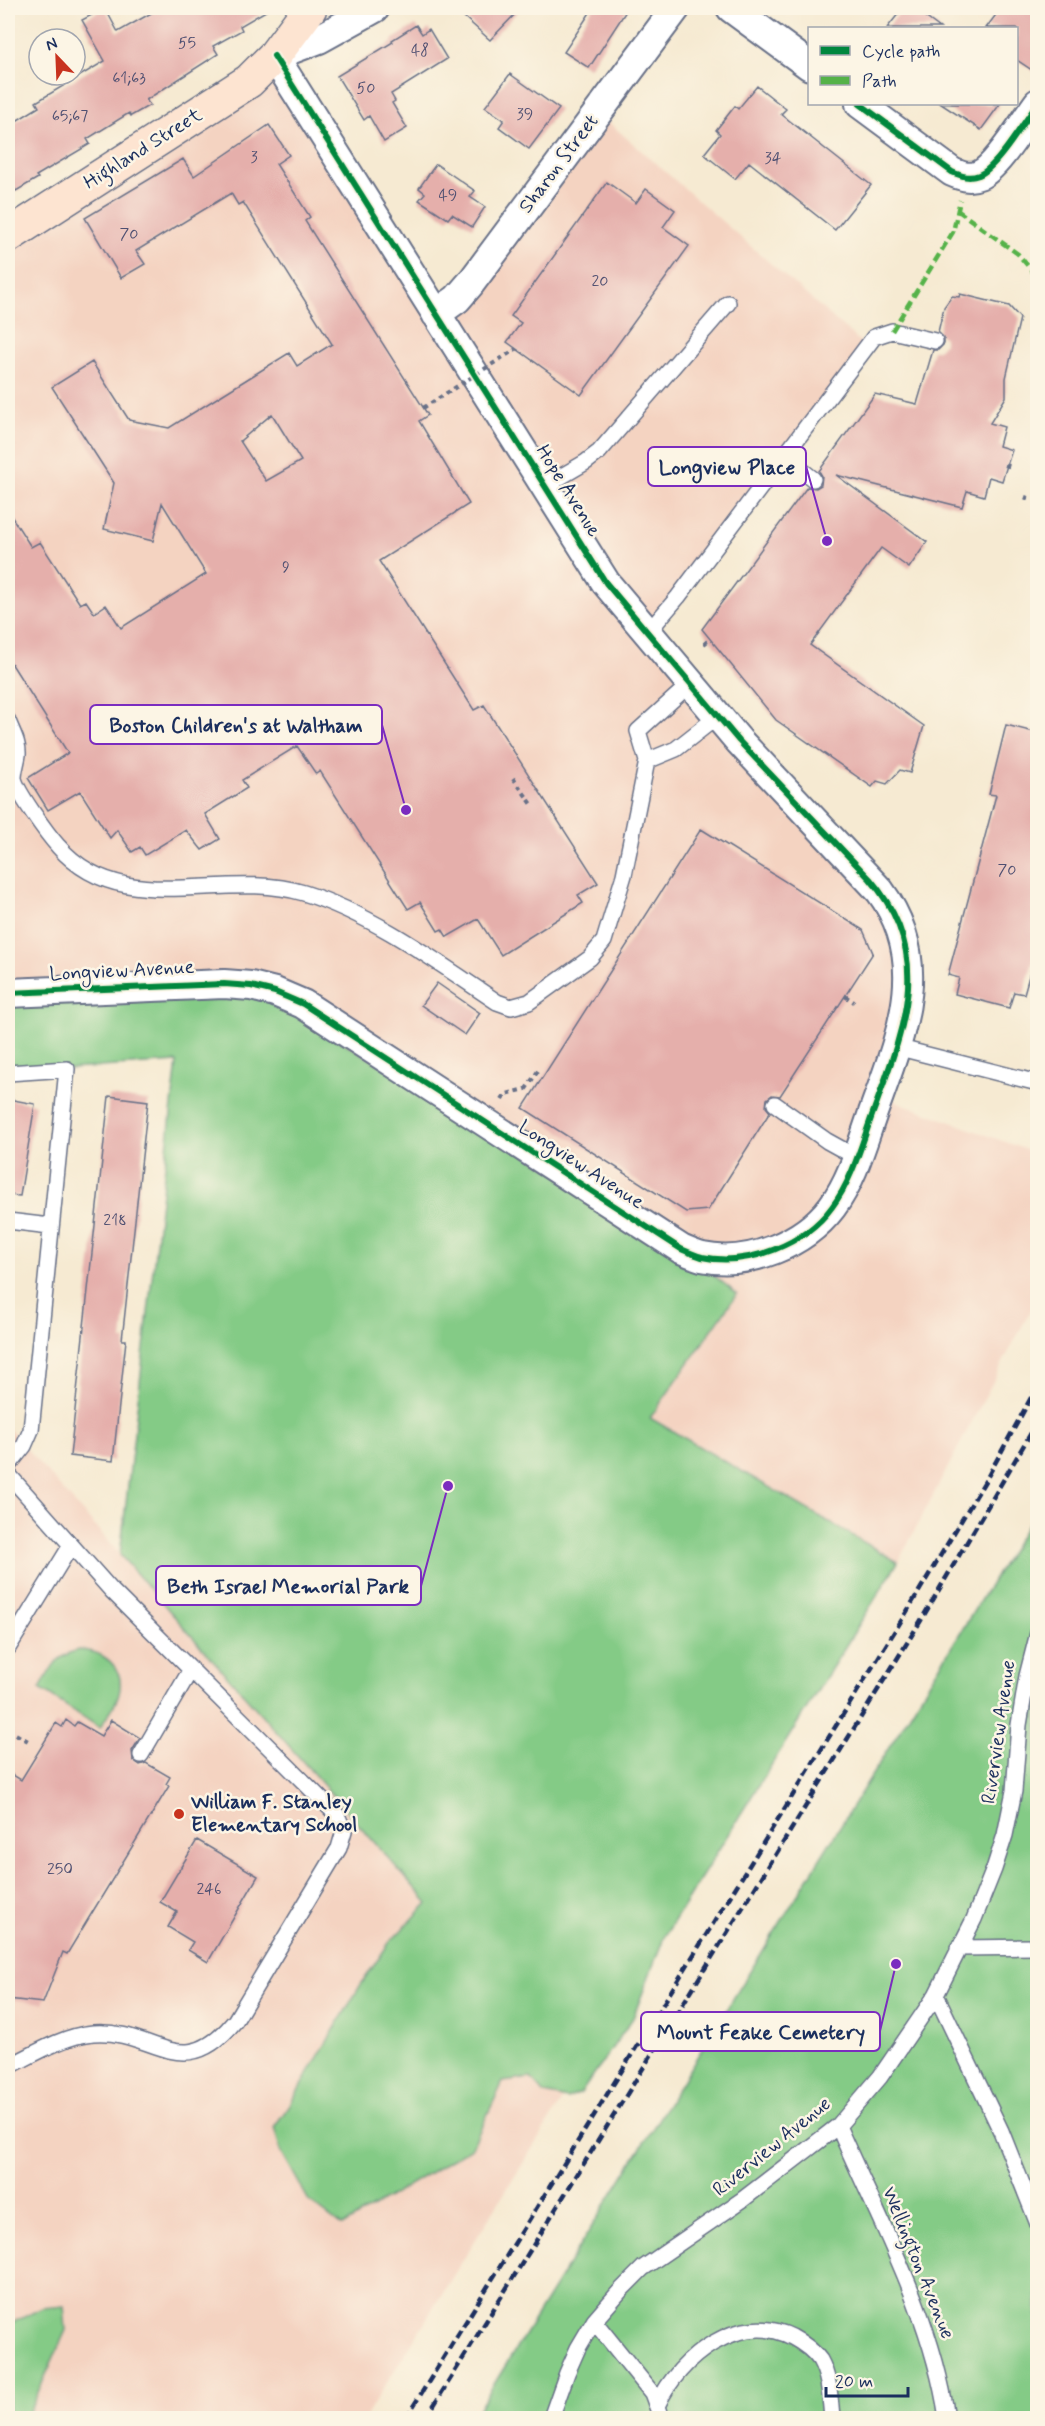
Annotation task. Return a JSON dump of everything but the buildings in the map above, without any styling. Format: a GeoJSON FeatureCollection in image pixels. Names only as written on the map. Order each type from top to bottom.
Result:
{"type":"FeatureCollection","features":[{"type":"Feature","properties":{"kind":"street","name":"Highland Street"},"geometry":{"type":"LineString","coordinates":[[8,236],[238,89],[274,56],[310,8]]}},
{"type":"Feature","properties":{"kind":"street","name":"Highland Street"},"geometry":{"type":"LineString","coordinates":[[274,56],[319,39],[375,8]]}},
{"type":"Feature","properties":{"kind":"street","name":"Sharon Street"},"geometry":{"type":"LineString","coordinates":[[436,314],[457,299],[470,284],[676,8]]}},
{"type":"Feature","properties":{"kind":"street"},"geometry":{"type":"LineString","coordinates":[[731,8],[808,65]]}},
{"type":"Feature","properties":{"kind":"street","name":"Hope Avenue"},"geometry":{"type":"LineString","coordinates":[[274,56],[606,583],[649,631],[739,741],[870,879],[889,903]]}},
{"type":"Feature","properties":{"kind":"street"},"geometry":{"type":"LineString","coordinates":[[861,105],[952,172],[965,177],[979,175],[995,163],[1038,103]]}},
{"type":"Feature","properties":{"kind":"street","name":"Longview Avenue"},"geometry":{"type":"LineString","coordinates":[[8,993],[207,983],[251,986],[275,992],[303,1004],[681,1249],[701,1257],[734,1259],[753,1256],[779,1247],[804,1233],[832,1206],[856,1157],[897,1047],[907,1008],[908,967],[901,932],[889,903]]}},
{"type":"Feature","properties":{"kind":"lane"},"geometry":{"type":"LineString","coordinates":[[545,486],[599,452],[728,303]]}},
{"type":"Feature","properties":{"kind":"lane"},"geometry":{"type":"LineString","coordinates":[[649,631],[678,597],[874,337],[892,331],[935,341]]}},
{"type":"Feature","properties":{"kind":"lane"},"geometry":{"type":"LineString","coordinates":[[783,456],[813,479]]}},
{"type":"Feature","properties":{"kind":"lane"},"geometry":{"type":"LineString","coordinates":[[8,721],[18,747],[14,775],[19,791],[58,847],[103,880],[115,884],[154,889],[271,888],[301,893],[356,916],[404,942],[497,1002],[511,1007],[524,1005],[542,994],[600,948],[624,875],[647,761],[638,731],[691,683]]}},
{"type":"Feature","properties":{"kind":"lane"},"geometry":{"type":"LineString","coordinates":[[647,761],[676,749],[718,716]]}},
{"type":"Feature","properties":{"kind":"lane"},"geometry":{"type":"LineString","coordinates":[[897,1047],[1038,1083]]}},
{"type":"Feature","properties":{"kind":"lane"},"geometry":{"type":"LineString","coordinates":[[8,1073],[67,1069],[31,1430],[24,1446],[8,1466]]}},
{"type":"Feature","properties":{"kind":"lane"},"geometry":{"type":"LineString","coordinates":[[775,1104],[827,1141],[856,1157]]}},
{"type":"Feature","properties":{"kind":"lane"},"geometry":{"type":"LineString","coordinates":[[8,1221],[50,1226]]}},
{"type":"Feature","properties":{"kind":"lane"},"geometry":{"type":"LineString","coordinates":[[8,1474],[70,1547],[190,1671],[337,1815],[342,1822],[343,1840],[235,2021],[212,2044],[195,2052],[180,2052],[123,2036],[93,2033],[58,2043],[8,2067]]}},
{"type":"Feature","properties":{"kind":"lane"},"geometry":{"type":"LineString","coordinates":[[8,1648],[70,1547]]}},
{"type":"Feature","properties":{"kind":"lane","name":"Riverview Avenue"},"geometry":{"type":"LineString","coordinates":[[551,2418],[567,2373],[594,2321],[643,2268],[742,2200],[838,2127],[880,2077],[936,1995],[974,1919],[1005,1835],[1014,1791],[1019,1725],[1027,1676],[1038,1633]]}},
{"type":"Feature","properties":{"kind":"lane"},"geometry":{"type":"LineString","coordinates":[[141,1755],[190,1671]]}},
{"type":"Feature","properties":{"kind":"lane"},"geometry":{"type":"LineString","coordinates":[[958,1948],[1038,1947]]}},
{"type":"Feature","properties":{"kind":"lane"},"geometry":{"type":"LineString","coordinates":[[936,1995],[1001,2131],[1038,2224]]}},
{"type":"Feature","properties":{"kind":"lane","name":"Wellington Avenue"},"geometry":{"type":"LineString","coordinates":[[838,2127],[910,2290],[930,2348],[947,2418]]}},
{"type":"Feature","properties":{"kind":"lane"},"geometry":{"type":"LineString","coordinates":[[594,2321],[644,2381],[659,2411]]}},
{"type":"Feature","properties":{"kind":"lane"},"geometry":{"type":"LineString","coordinates":[[659,2411],[664,2390],[700,2351],[729,2336],[746,2331],[768,2331],[788,2335],[801,2342],[820,2360],[829,2386],[832,2418]]}},
{"type":"Feature","properties":{"kind":"path"},"geometry":{"type":"LineString","coordinates":[[423,408],[516,349]]}},
{"type":"Feature","properties":{"kind":"path"},"geometry":{"type":"LineString","coordinates":[[1005,465],[1012,467]]}},
{"type":"Feature","properties":{"kind":"path"},"geometry":{"type":"LineString","coordinates":[[1026,500],[1029,492]]}},
{"type":"Feature","properties":{"kind":"path"},"geometry":{"type":"LineString","coordinates":[[704,644],[710,639]]}},
{"type":"Feature","properties":{"kind":"path"},"geometry":{"type":"LineString","coordinates":[[513,778],[534,807]]}},
{"type":"Feature","properties":{"kind":"path"},"geometry":{"type":"LineString","coordinates":[[845,996],[854,1002]]}},
{"type":"Feature","properties":{"kind":"path"},"geometry":{"type":"LineString","coordinates":[[500,1104],[506,1094],[526,1089],[540,1068]]}},
{"type":"Feature","properties":{"kind":"path"},"geometry":{"type":"LineString","coordinates":[[8,1730],[30,1742]]}},
{"type":"Feature","properties":{"kind":"shaded area"},"geometry":{"type":"Polygon","coordinates":[[[274,56],[436,314],[598,113],[865,346],[649,631],[870,879],[905,949],[879,1095],[1037,1154],[1037,1298],[898,1562],[650,1417],[737,1294],[681,1249],[8,993],[8,245],[274,56]]]}},
{"type":"Feature","properties":{"kind":"shaded area","name":"William F. Stanley Elementary School"},"geometry":{"type":"Polygon","coordinates":[[[8,1428],[579,2073],[365,2418],[8,2418],[8,1428]]]}},
{"type":"Feature","properties":{"kind":"green space"},"geometry":{"type":"Polygon","coordinates":[[[251,986],[681,1249],[737,1294],[650,1418],[898,1562],[664,1937],[633,2018],[581,2093],[567,2099],[545,2094],[531,2078],[503,2082],[472,2147],[342,2226],[309,2201],[280,2149],[274,2127],[289,2106],[360,1986],[389,1943],[428,1903],[120,1555],[177,1062],[8,1073],[8,993],[251,986]]]}},
{"type":"Feature","properties":{"kind":"green space"},"geometry":{"type":"Polygon","coordinates":[[[1037,1509],[1037,2418],[473,2418],[1037,1509]]]}},
{"type":"Feature","properties":{"kind":"green space"},"geometry":{"type":"Polygon","coordinates":[[[78,1650],[104,1657],[116,1668],[119,1676],[118,1698],[100,1728],[40,1689],[58,1660],[78,1650]]]}},
{"type":"Feature","properties":{"kind":"green space"},"geometry":{"type":"Polygon","coordinates":[[[64,2306],[66,2330],[31,2408],[25,2418],[8,2418],[8,2325],[42,2308],[64,2306]]]}},
{"type":"Feature","properties":{"kind":"railway"},"geometry":{"type":"LineString","coordinates":[[406,2418],[906,1613],[988,1476],[1038,1385]]}},
{"type":"Feature","properties":{"kind":"railway"},"geometry":{"type":"LineString","coordinates":[[426,2418],[920,1622],[1038,1421]]}},
{"type":"Feature","properties":{"kind":"marked path"},"geometry":{"type":"LineString","coordinates":[[892,331],[953,232],[960,200]]}},
{"type":"Feature","properties":{"kind":"marked path"},"geometry":{"type":"LineString","coordinates":[[957,210],[1018,254],[1038,278]]}},
{"type":"Feature","properties":{"kind":"cycle path"},"geometry":{"type":"LineString","coordinates":[[8,993],[224,984],[251,986],[275,992],[303,1004],[681,1249],[702,1257],[720,1259],[738,1259],[774,1250],[807,1232],[832,1207],[846,1185],[895,1050],[908,992],[908,963],[902,935],[890,907],[870,879],[739,741],[606,583],[274,56]]}},
{"type":"Feature","properties":{"kind":"cycle path"},"geometry":{"type":"LineString","coordinates":[[861,105],[952,172],[968,177],[979,175],[994,163],[1038,103]]}},
{"type":"Feature","properties":{"kind":"place","name":"Longview Place"},"geometry":{"type":"Point","coordinates":[827,541]}},
{"type":"Feature","properties":{"kind":"place","name":"Boston Children's at Waltham"},"geometry":{"type":"Point","coordinates":[406,810]}},
{"type":"Feature","properties":{"kind":"place","name":"Beth Israel Memorial Park"},"geometry":{"type":"Point","coordinates":[448,1486]}},
{"type":"Feature","properties":{"kind":"place","name":"William F. Stanley Elementary School"},"geometry":{"type":"Point","coordinates":[179,1814]}},
{"type":"Feature","properties":{"kind":"place","name":"Mount Feake Cemetery"},"geometry":{"type":"Point","coordinates":[896,1964]}}]}
